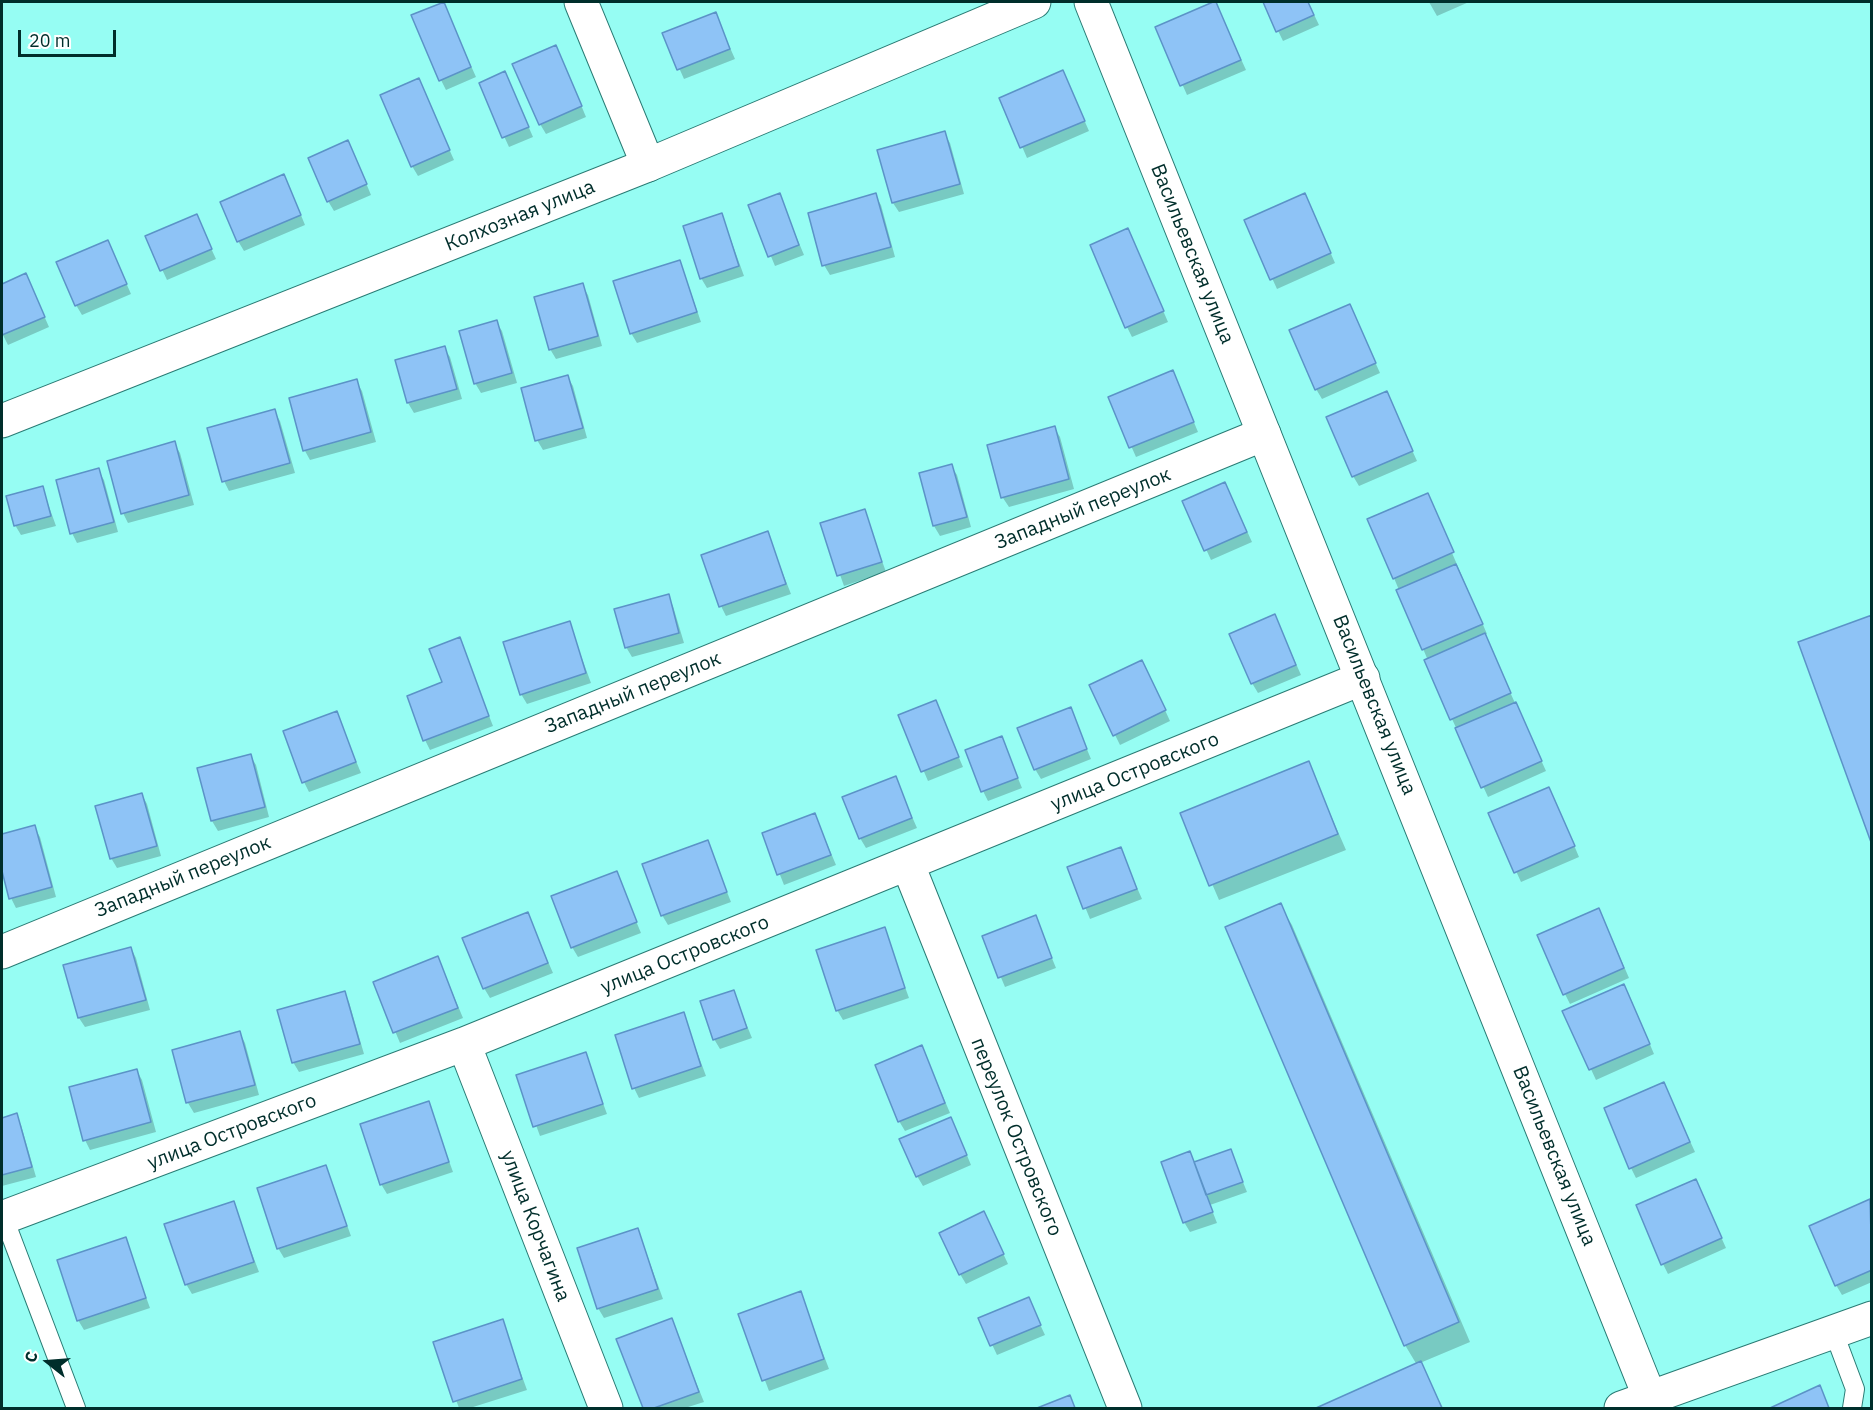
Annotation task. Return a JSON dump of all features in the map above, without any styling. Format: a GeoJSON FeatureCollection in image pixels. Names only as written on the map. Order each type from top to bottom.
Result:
{"type":"FeatureCollection","features":[{"type":"Feature","properties":{"kind":"street"},"geometry":{"type":"LineString","coordinates":[[581,2],[648,165]]}},
{"type":"Feature","properties":{"kind":"street","name":"Колхозная улица"},"geometry":{"type":"LineString","coordinates":[[2,421],[648,165],[1034,2]]}},
{"type":"Feature","properties":{"kind":"street","name":"Васильевская улица"},"geometry":{"type":"LineString","coordinates":[[1091,2],[1364,678],[1642,1405]]}},
{"type":"Feature","properties":{"kind":"street","name":"Западный переулок"},"geometry":{"type":"LineString","coordinates":[[2,952],[1264,434]]}},
{"type":"Feature","properties":{"kind":"street","name":"улица Островского"},"geometry":{"type":"LineString","coordinates":[[3,1218],[464,1044],[1364,678]]}},
{"type":"Feature","properties":{"kind":"street","name":"переулок Островского"},"geometry":{"type":"LineString","coordinates":[[908,865],[1125,1408]]}},
{"type":"Feature","properties":{"kind":"street","name":"улица Корчагина"},"geometry":{"type":"LineString","coordinates":[[464,1044],[606,1408]]}},
{"type":"Feature","properties":{"kind":"street"},"geometry":{"type":"LineString","coordinates":[[1642,1405],[1872,1318]]}},
{"type":"Feature","properties":{"kind":"lane"},"geometry":{"type":"LineString","coordinates":[[3,1218],[76,1408]]}},
{"type":"Feature","properties":{"kind":"lane"},"geometry":{"type":"LineString","coordinates":[[1833,1333],[1855,1389],[1852,1408]]}},
{"type":"Feature","properties":{"kind":"building"},"geometry":{"type":"Polygon","coordinates":[[[444,2],[471,67],[439,81],[411,15],[444,2]]]}},
{"type":"Feature","properties":{"kind":"building"},"geometry":{"type":"Polygon","coordinates":[[[1216,2],[1241,60],[1180,86],[1155,27],[1216,2]]]}},
{"type":"Feature","properties":{"kind":"building"},"geometry":{"type":"Polygon","coordinates":[[[1263,2],[1308,2],[1314,15],[1276,32],[1263,2]]]}},
{"type":"Feature","properties":{"kind":"building"},"geometry":{"type":"Polygon","coordinates":[[[716,12],[730,49],[677,70],[662,33],[716,12]]]}},
{"type":"Feature","properties":{"kind":"building"},"geometry":{"type":"Polygon","coordinates":[[[556,45],[582,106],[539,125],[512,64],[556,45]]]}},
{"type":"Feature","properties":{"kind":"building"},"geometry":{"type":"Polygon","coordinates":[[[1063,70],[1085,121],[1020,148],[999,98],[1063,70]]]}},
{"type":"Feature","properties":{"kind":"building"},"geometry":{"type":"Polygon","coordinates":[[[505,71],[529,127],[502,138],[479,83],[505,71]]]}},
{"type":"Feature","properties":{"kind":"building"},"geometry":{"type":"Polygon","coordinates":[[[419,78],[450,150],[411,167],[380,95],[419,78]]]}},
{"type":"Feature","properties":{"kind":"building"},"geometry":{"type":"Polygon","coordinates":[[[945,131],[960,184],[892,203],[877,150],[945,131]]]}},
{"type":"Feature","properties":{"kind":"building"},"geometry":{"type":"Polygon","coordinates":[[[348,140],[367,184],[327,202],[308,158],[348,140]]]}},
{"type":"Feature","properties":{"kind":"building"},"geometry":{"type":"Polygon","coordinates":[[[284,174],[301,215],[237,242],[220,202],[284,174]]]}},
{"type":"Feature","properties":{"kind":"building"},"geometry":{"type":"Polygon","coordinates":[[[780,193],[799,245],[768,257],[748,205],[780,193]]]}},
{"type":"Feature","properties":{"kind":"building"},"geometry":{"type":"Polygon","coordinates":[[[876,193],[891,247],[822,266],[808,213],[876,193]]]}},
{"type":"Feature","properties":{"kind":"building"},"geometry":{"type":"Polygon","coordinates":[[[1305,193],[1331,253],[1270,280],[1244,220],[1305,193]]]}},
{"type":"Feature","properties":{"kind":"building"},"geometry":{"type":"Polygon","coordinates":[[[722,213],[739,266],[700,279],[683,226],[722,213]]]}},
{"type":"Feature","properties":{"kind":"building"},"geometry":{"type":"Polygon","coordinates":[[[197,214],[212,249],[160,271],[145,236],[197,214]]]}},
{"type":"Feature","properties":{"kind":"building"},"geometry":{"type":"Polygon","coordinates":[[[1128,228],[1164,311],[1125,328],[1090,245],[1128,228]]]}},
{"type":"Feature","properties":{"kind":"building"},"geometry":{"type":"Polygon","coordinates":[[[108,240],[127,284],[75,306],[56,262],[108,240]]]}},
{"type":"Feature","properties":{"kind":"building"},"geometry":{"type":"Polygon","coordinates":[[[680,260],[697,312],[630,334],[613,281],[680,260]]]}},
{"type":"Feature","properties":{"kind":"building"},"geometry":{"type":"Polygon","coordinates":[[[26,273],[45,317],[2,335],[2,284],[26,273]]]}},
{"type":"Feature","properties":{"kind":"building"},"geometry":{"type":"Polygon","coordinates":[[[583,283],[598,336],[549,350],[534,297],[583,283]]]}},
{"type":"Feature","properties":{"kind":"building"},"geometry":{"type":"Polygon","coordinates":[[[1350,304],[1376,363],[1315,390],[1289,330],[1350,304]]]}},
{"type":"Feature","properties":{"kind":"building"},"geometry":{"type":"Polygon","coordinates":[[[497,320],[512,373],[474,384],[459,331],[497,320]]]}},
{"type":"Feature","properties":{"kind":"building"},"geometry":{"type":"Polygon","coordinates":[[[445,346],[457,389],[407,403],[395,360],[445,346]]]}},
{"type":"Feature","properties":{"kind":"building"},"geometry":{"type":"Polygon","coordinates":[[[1173,370],[1194,422],[1129,448],[1108,397],[1173,370]]]}},
{"type":"Feature","properties":{"kind":"building"},"geometry":{"type":"Polygon","coordinates":[[[568,375],[583,428],[535,441],[521,388],[568,375]]]}},
{"type":"Feature","properties":{"kind":"building"},"geometry":{"type":"Polygon","coordinates":[[[357,379],[371,432],[303,451],[289,398],[357,379]]]}},
{"type":"Feature","properties":{"kind":"building"},"geometry":{"type":"Polygon","coordinates":[[[1387,391],[1413,451],[1352,477],[1326,417],[1387,391]]]}},
{"type":"Feature","properties":{"kind":"building"},"geometry":{"type":"Polygon","coordinates":[[[275,409],[290,463],[222,482],[207,428],[275,409]]]}},
{"type":"Feature","properties":{"kind":"building"},"geometry":{"type":"Polygon","coordinates":[[[1055,426],[1069,479],[1001,498],[987,445],[1055,426]]]}},
{"type":"Feature","properties":{"kind":"building"},"geometry":{"type":"Polygon","coordinates":[[[175,441],[189,495],[121,514],[107,461],[175,441]]]}},
{"type":"Feature","properties":{"kind":"building"},"geometry":{"type":"Polygon","coordinates":[[[952,464],[967,517],[933,526],[919,473],[952,464]]]}},
{"type":"Feature","properties":{"kind":"building"},"geometry":{"type":"Polygon","coordinates":[[[99,468],[114,522],[70,534],[56,480],[99,468]]]}},
{"type":"Feature","properties":{"kind":"building"},"geometry":{"type":"Polygon","coordinates":[[[1225,482],[1247,532],[1204,551],[1182,501],[1225,482]]]}},
{"type":"Feature","properties":{"kind":"building"},"geometry":{"type":"Polygon","coordinates":[[[43,486],[51,516],[14,526],[6,496],[43,486]]]}},
{"type":"Feature","properties":{"kind":"building"},"geometry":{"type":"Polygon","coordinates":[[[1428,493],[1454,552],[1393,579],[1367,519],[1428,493]]]}},
{"type":"Feature","properties":{"kind":"building"},"geometry":{"type":"Polygon","coordinates":[[[865,509],[882,562],[837,576],[820,523],[865,509]]]}},
{"type":"Feature","properties":{"kind":"building"},"geometry":{"type":"Polygon","coordinates":[[[768,531],[786,584],[719,607],[701,555],[768,531]]]}},
{"type":"Feature","properties":{"kind":"building"},"geometry":{"type":"Polygon","coordinates":[[[1456,564],[1483,624],[1422,650],[1396,590],[1456,564]]]}},
{"type":"Feature","properties":{"kind":"building"},"geometry":{"type":"Polygon","coordinates":[[[669,594],[679,633],[625,648],[614,609],[669,594]]]}},
{"type":"Feature","properties":{"kind":"building"},"geometry":{"type":"Polygon","coordinates":[[[1275,614],[1296,665],[1251,684],[1229,634],[1275,614]]]}},
{"type":"Feature","properties":{"kind":"building"},"geometry":{"type":"Polygon","coordinates":[[[1872,615],[1872,845],[1798,642],[1872,615]]]}},
{"type":"Feature","properties":{"kind":"building"},"geometry":{"type":"Polygon","coordinates":[[[570,621],[586,673],[520,695],[503,642],[570,621]]]}},
{"type":"Feature","properties":{"kind":"building"},"geometry":{"type":"Polygon","coordinates":[[[1485,633],[1511,693],[1450,720],[1424,660],[1485,633]]]}},
{"type":"Feature","properties":{"kind":"building"},"geometry":{"type":"Polygon","coordinates":[[[460,637],[489,716],[423,741],[407,696],[442,682],[429,649],[460,637]]]}},
{"type":"Feature","properties":{"kind":"building"},"geometry":{"type":"Polygon","coordinates":[[[1142,660],[1166,710],[1113,736],[1089,685],[1142,660]]]}},
{"type":"Feature","properties":{"kind":"building"},"geometry":{"type":"Polygon","coordinates":[[[936,700],[959,757],[921,772],[898,715],[936,700]]]}},
{"type":"Feature","properties":{"kind":"building"},"geometry":{"type":"Polygon","coordinates":[[[1516,702],[1542,761],[1481,788],[1455,728],[1516,702]]]}},
{"type":"Feature","properties":{"kind":"building"},"geometry":{"type":"Polygon","coordinates":[[[1071,707],[1087,749],[1034,770],[1017,728],[1071,707]]]}},
{"type":"Feature","properties":{"kind":"building"},"geometry":{"type":"Polygon","coordinates":[[[337,711],[356,762],[302,783],[283,731],[337,711]]]}},
{"type":"Feature","properties":{"kind":"building"},"geometry":{"type":"Polygon","coordinates":[[[1002,736],[1018,778],[981,792],[965,750],[1002,736]]]}},
{"type":"Feature","properties":{"kind":"building"},"geometry":{"type":"Polygon","coordinates":[[[251,754],[265,807],[211,821],[197,768],[251,754]]]}},
{"type":"Feature","properties":{"kind":"building"},"geometry":{"type":"Polygon","coordinates":[[[1309,761],[1338,834],[1209,886],[1180,813],[1309,761]]]}},
{"type":"Feature","properties":{"kind":"building"},"geometry":{"type":"Polygon","coordinates":[[[896,776],[912,818],[859,839],[842,797],[896,776]]]}},
{"type":"Feature","properties":{"kind":"building"},"geometry":{"type":"Polygon","coordinates":[[[1549,787],[1575,846],[1514,873],[1488,813],[1549,787]]]}},
{"type":"Feature","properties":{"kind":"building"},"geometry":{"type":"Polygon","coordinates":[[[142,793],[157,846],[110,859],[95,806],[142,793]]]}},
{"type":"Feature","properties":{"kind":"building"},"geometry":{"type":"Polygon","coordinates":[[[815,813],[831,855],[777,875],[762,833],[815,813]]]}},
{"type":"Feature","properties":{"kind":"building"},"geometry":{"type":"Polygon","coordinates":[[[35,825],[52,887],[9,899],[2,871],[2,834],[35,825]]]}},
{"type":"Feature","properties":{"kind":"building"},"geometry":{"type":"Polygon","coordinates":[[[708,840],[727,892],[661,916],[642,864],[708,840]]]}},
{"type":"Feature","properties":{"kind":"building"},"geometry":{"type":"Polygon","coordinates":[[[1121,847],[1137,889],[1083,909],[1067,867],[1121,847]]]}},
{"type":"Feature","properties":{"kind":"building"},"geometry":{"type":"Polygon","coordinates":[[[617,871],[637,922],[571,948],[551,896],[617,871]]]}},
{"type":"Feature","properties":{"kind":"building"},"geometry":{"type":"Polygon","coordinates":[[[1281,903],[1459,1322],[1404,1346],[1225,927],[1281,903]]]}},
{"type":"Feature","properties":{"kind":"building"},"geometry":{"type":"Polygon","coordinates":[[[1599,908],[1624,968],[1563,995],[1537,935],[1599,908]]]}},
{"type":"Feature","properties":{"kind":"building"},"geometry":{"type":"Polygon","coordinates":[[[528,912],[548,963],[483,989],[462,938],[528,912]]]}},
{"type":"Feature","properties":{"kind":"building"},"geometry":{"type":"Polygon","coordinates":[[[1036,915],[1052,958],[998,978],[982,936],[1036,915]]]}},
{"type":"Feature","properties":{"kind":"building"},"geometry":{"type":"Polygon","coordinates":[[[885,927],[905,988],[836,1011],[816,950],[885,927]]]}},
{"type":"Feature","properties":{"kind":"building"},"geometry":{"type":"Polygon","coordinates":[[[131,947],[146,1000],[78,1018],[63,965],[131,947]]]}},
{"type":"Feature","properties":{"kind":"building"},"geometry":{"type":"Polygon","coordinates":[[[438,956],[458,1008],[393,1033],[373,982],[438,956]]]}},
{"type":"Feature","properties":{"kind":"building"},"geometry":{"type":"Polygon","coordinates":[[[1624,984],[1650,1044],[1589,1070],[1562,1011],[1624,984]]]}},
{"type":"Feature","properties":{"kind":"building"},"geometry":{"type":"Polygon","coordinates":[[[734,990],[747,1028],[713,1040],[700,1001],[734,990]]]}},
{"type":"Feature","properties":{"kind":"building"},"geometry":{"type":"Polygon","coordinates":[[[345,991],[360,1044],[292,1063],[277,1010],[345,991]]]}},
{"type":"Feature","properties":{"kind":"building"},"geometry":{"type":"Polygon","coordinates":[[[684,1012],[701,1066],[632,1089],[615,1035],[684,1012]]]}},
{"type":"Feature","properties":{"kind":"building"},"geometry":{"type":"Polygon","coordinates":[[[240,1031],[255,1085],[186,1103],[172,1050],[240,1031]]]}},
{"type":"Feature","properties":{"kind":"building"},"geometry":{"type":"Polygon","coordinates":[[[922,1045],[945,1103],[898,1122],[875,1065],[922,1045]]]}},
{"type":"Feature","properties":{"kind":"building"},"geometry":{"type":"Polygon","coordinates":[[[586,1052],[603,1104],[533,1127],[516,1075],[586,1052]]]}},
{"type":"Feature","properties":{"kind":"building"},"geometry":{"type":"Polygon","coordinates":[[[137,1069],[151,1122],[83,1141],[69,1087],[137,1069]]]}},
{"type":"Feature","properties":{"kind":"building"},"geometry":{"type":"Polygon","coordinates":[[[1664,1082],[1690,1142],[1629,1169],[1604,1108],[1664,1082]]]}},
{"type":"Feature","properties":{"kind":"building"},"geometry":{"type":"Polygon","coordinates":[[[429,1101],[449,1162],[380,1185],[360,1124],[429,1101]]]}},
{"type":"Feature","properties":{"kind":"building"},"geometry":{"type":"Polygon","coordinates":[[[17,1113],[32,1167],[2,1175],[2,1118],[17,1113]]]}},
{"type":"Feature","properties":{"kind":"building"},"geometry":{"type":"Polygon","coordinates":[[[951,1117],[967,1155],[916,1177],[899,1139],[951,1117]]]}},
{"type":"Feature","properties":{"kind":"building"},"geometry":{"type":"Polygon","coordinates":[[[1231,1149],[1243,1182],[1206,1195],[1194,1162],[1231,1149]]]}},
{"type":"Feature","properties":{"kind":"building"},"geometry":{"type":"Polygon","coordinates":[[[1190,1151],[1213,1212],[1183,1223],[1161,1162],[1190,1151]]]}},
{"type":"Feature","properties":{"kind":"building"},"geometry":{"type":"Polygon","coordinates":[[[326,1165],[347,1226],[277,1249],[257,1188],[326,1165]]]}},
{"type":"Feature","properties":{"kind":"building"},"geometry":{"type":"Polygon","coordinates":[[[1696,1179],[1722,1238],[1661,1265],[1636,1205],[1696,1179]]]}},
{"type":"Feature","properties":{"kind":"building"},"geometry":{"type":"Polygon","coordinates":[[[1870,1199],[1872,1270],[1835,1286],[1809,1226],[1870,1199]]]}},
{"type":"Feature","properties":{"kind":"building"},"geometry":{"type":"Polygon","coordinates":[[[234,1201],[254,1262],[185,1285],[164,1224],[234,1201]]]}},
{"type":"Feature","properties":{"kind":"building"},"geometry":{"type":"Polygon","coordinates":[[[984,1211],[1004,1254],[959,1275],[939,1233],[984,1211]]]}},
{"type":"Feature","properties":{"kind":"building"},"geometry":{"type":"Polygon","coordinates":[[[638,1228],[658,1289],[597,1309],[577,1248],[638,1228]]]}},
{"type":"Feature","properties":{"kind":"building"},"geometry":{"type":"Polygon","coordinates":[[[126,1237],[146,1298],[77,1321],[57,1260],[126,1237]]]}},
{"type":"Feature","properties":{"kind":"building"},"geometry":{"type":"Polygon","coordinates":[[[801,1291],[824,1359],[762,1381],[738,1314],[801,1291]]]}},
{"type":"Feature","properties":{"kind":"building"},"geometry":{"type":"Polygon","coordinates":[[[1029,1297],[1041,1325],[990,1346],[978,1318],[1029,1297]]]}},
{"type":"Feature","properties":{"kind":"building"},"geometry":{"type":"Polygon","coordinates":[[[672,1318],[699,1392],[654,1408],[643,1408],[616,1339],[672,1318]]]}},
{"type":"Feature","properties":{"kind":"building"},"geometry":{"type":"Polygon","coordinates":[[[503,1319],[522,1379],[453,1402],[433,1342],[503,1319]]]}},
{"type":"Feature","properties":{"kind":"building"},"geometry":{"type":"Polygon","coordinates":[[[1421,1361],[1442,1408],[1316,1408],[1421,1361]]]}},
{"type":"Feature","properties":{"kind":"building"},"geometry":{"type":"Polygon","coordinates":[[[1820,1385],[1829,1408],[1770,1408],[1820,1385]]]}},
{"type":"Feature","properties":{"kind":"building"},"geometry":{"type":"Polygon","coordinates":[[[1070,1395],[1075,1408],[1037,1408],[1070,1395]]]}}]}
